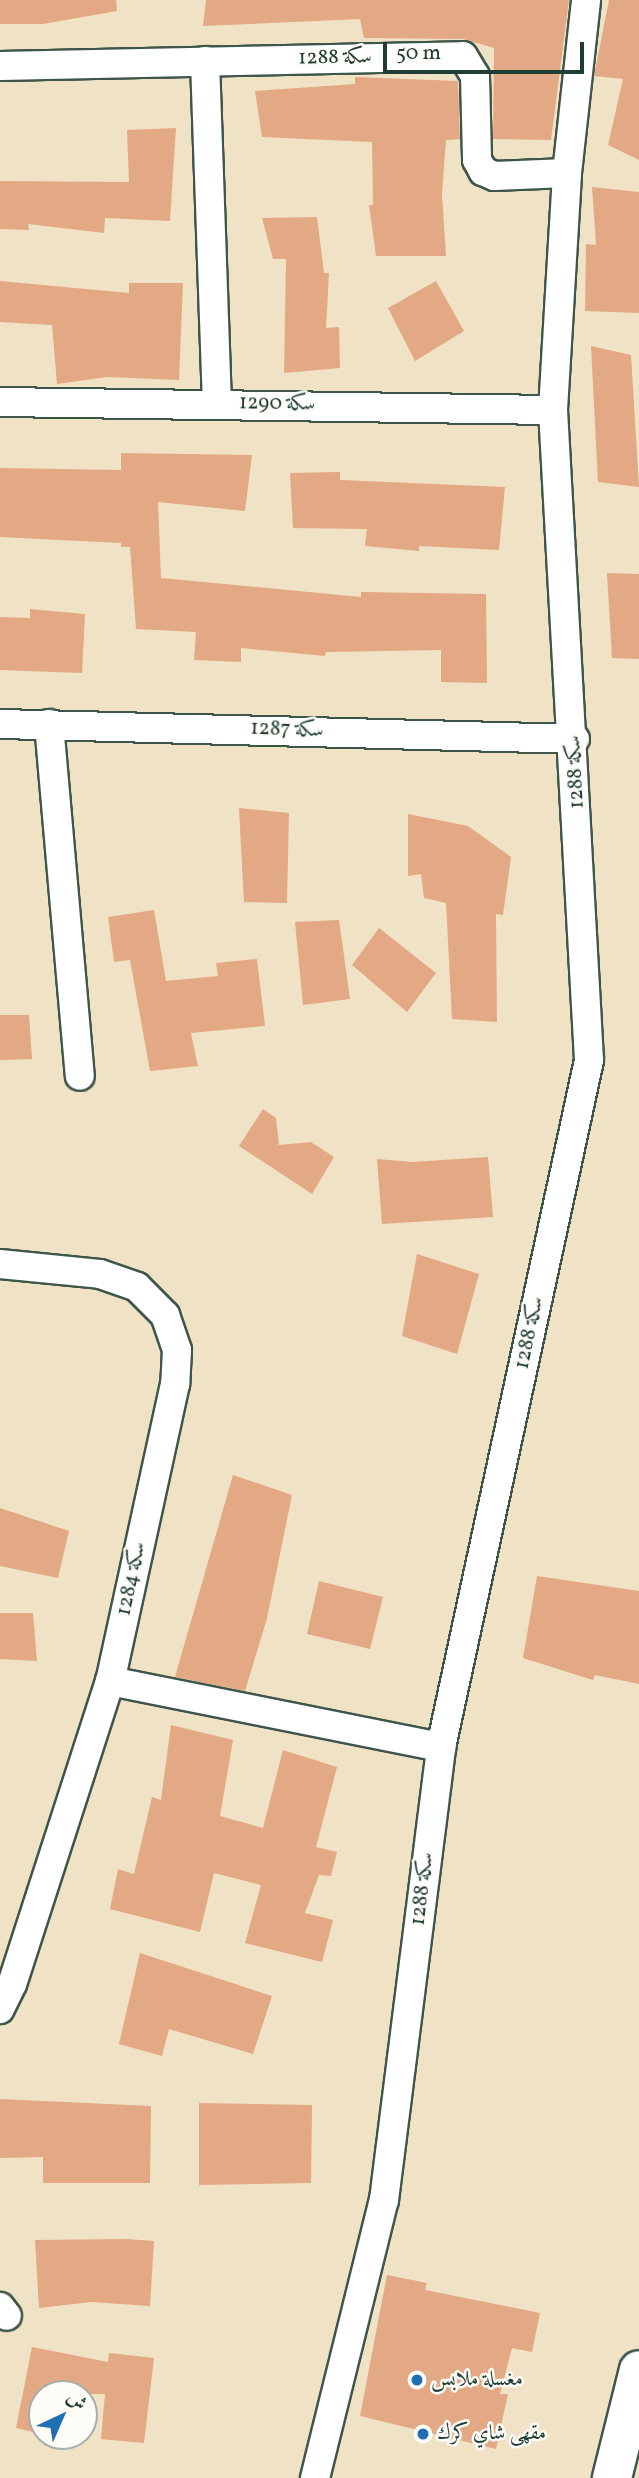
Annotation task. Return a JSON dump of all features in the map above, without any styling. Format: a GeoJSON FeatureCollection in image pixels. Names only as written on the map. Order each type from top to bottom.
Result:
{"type":"FeatureCollection","features":[{"type":"Feature","properties":{"kind":"main road"},"geometry":{"type":"LineString","coordinates":[[612,2478],[639,2370]]}},
{"type":"Feature","properties":{"kind":"street","name":"سكة 1288"},"geometry":{"type":"LineString","coordinates":[[315,2478],[384,2200],[441,1747],[589,1060],[575,740],[553,410],[567,173],[586,0]]}},
{"type":"Feature","properties":{"kind":"street","name":"سكة 1288"},"geometry":{"type":"LineString","coordinates":[[0,66],[463,56],[475,76],[477,160],[483,171],[495,176],[567,173]]}},
{"type":"Feature","properties":{"kind":"street"},"geometry":{"type":"LineString","coordinates":[[205,61],[217,403]]}},
{"type":"Feature","properties":{"kind":"street","name":"سكة 1290"},"geometry":{"type":"LineString","coordinates":[[0,402],[217,403],[553,410]]}},
{"type":"Feature","properties":{"kind":"street"},"geometry":{"type":"LineString","coordinates":[[48,723],[80,1076]]}},
{"type":"Feature","properties":{"kind":"street","name":"سكة 1287"},"geometry":{"type":"LineString","coordinates":[[0,724],[48,723],[575,740]]}},
{"type":"Feature","properties":{"kind":"street","name":"سكة 1284"},"geometry":{"type":"LineString","coordinates":[[0,1264],[100,1273],[137,1287],[165,1315],[177,1350],[175,1384],[110,1681],[12,1984],[0,2009]]}},
{"type":"Feature","properties":{"kind":"street"},"geometry":{"type":"LineString","coordinates":[[110,1681],[441,1747]]}},
{"type":"Feature","properties":{"kind":"building"},"geometry":{"type":"Polygon","coordinates":[[[0,0],[116,0],[117,11],[43,24],[0,24],[0,0]]]}},
{"type":"Feature","properties":{"kind":"building"},"geometry":{"type":"Polygon","coordinates":[[[206,0],[569,0],[551,140],[493,139],[494,48],[463,39],[364,38],[360,19],[203,26],[206,0]]]}},
{"type":"Feature","properties":{"kind":"building"},"geometry":{"type":"Polygon","coordinates":[[[609,0],[639,0],[639,160],[608,145],[623,79],[594,76],[609,0]]]}},
{"type":"Feature","properties":{"kind":"building"},"geometry":{"type":"Polygon","coordinates":[[[355,77],[458,81],[460,139],[446,140],[442,194],[446,256],[376,256],[369,205],[373,205],[372,142],[262,137],[255,91],[355,84],[355,77]]]}},
{"type":"Feature","properties":{"kind":"building"},"geometry":{"type":"Polygon","coordinates":[[[176,128],[170,221],[105,218],[104,233],[28,224],[29,230],[0,229],[0,181],[129,182],[127,130],[176,128]]]}},
{"type":"Feature","properties":{"kind":"building"},"geometry":{"type":"Polygon","coordinates":[[[592,187],[639,192],[639,313],[585,311],[586,244],[596,245],[592,187]]]}},
{"type":"Feature","properties":{"kind":"building"},"geometry":{"type":"Polygon","coordinates":[[[317,217],[324,273],[329,273],[326,328],[339,327],[340,368],[284,373],[286,259],[273,259],[262,218],[317,217]]]}},
{"type":"Feature","properties":{"kind":"building"},"geometry":{"type":"Polygon","coordinates":[[[0,281],[129,293],[129,283],[183,283],[179,380],[107,377],[57,384],[52,325],[0,322],[0,281]]]}},
{"type":"Feature","properties":{"kind":"building"},"geometry":{"type":"Polygon","coordinates":[[[436,281],[464,331],[415,361],[388,308],[436,281]]]}},
{"type":"Feature","properties":{"kind":"building"},"geometry":{"type":"Polygon","coordinates":[[[591,346],[631,355],[639,487],[598,482],[591,346]]]}},
{"type":"Feature","properties":{"kind":"building"},"geometry":{"type":"Polygon","coordinates":[[[121,453],[252,455],[245,511],[158,502],[161,578],[361,597],[361,592],[486,594],[487,683],[441,682],[441,650],[326,652],[325,656],[241,648],[241,662],[194,660],[196,632],[136,629],[130,547],[121,547],[121,543],[0,537],[0,468],[121,470],[121,453]]]}},
{"type":"Feature","properties":{"kind":"building"},"geometry":{"type":"Polygon","coordinates":[[[340,472],[340,480],[505,487],[499,550],[419,546],[419,551],[365,546],[367,529],[293,528],[290,473],[340,472]]]}},
{"type":"Feature","properties":{"kind":"building"},"geometry":{"type":"Polygon","coordinates":[[[607,573],[639,574],[639,659],[612,658],[607,573]]]}},
{"type":"Feature","properties":{"kind":"building"},"geometry":{"type":"Polygon","coordinates":[[[30,609],[85,614],[82,673],[0,670],[0,617],[30,618],[30,609]]]}},
{"type":"Feature","properties":{"kind":"building"},"geometry":{"type":"Polygon","coordinates":[[[239,808],[289,813],[287,903],[244,902],[239,808]]]}},
{"type":"Feature","properties":{"kind":"building"},"geometry":{"type":"Polygon","coordinates":[[[408,814],[468,826],[511,857],[503,915],[496,914],[497,1022],[452,1019],[446,903],[424,898],[421,874],[408,876],[408,814]]]}},
{"type":"Feature","properties":{"kind":"building"},"geometry":{"type":"Polygon","coordinates":[[[154,910],[166,981],[218,976],[216,963],[257,959],[265,1026],[191,1033],[198,1066],[150,1071],[130,960],[114,962],[108,917],[154,910]]]}},
{"type":"Feature","properties":{"kind":"building"},"geometry":{"type":"Polygon","coordinates":[[[339,920],[350,999],[303,1005],[295,922],[339,920]]]}},
{"type":"Feature","properties":{"kind":"building"},"geometry":{"type":"Polygon","coordinates":[[[379,928],[436,973],[407,1012],[352,965],[379,928]]]}},
{"type":"Feature","properties":{"kind":"building"},"geometry":{"type":"Polygon","coordinates":[[[0,1015],[29,1015],[32,1059],[0,1060],[0,1015]]]}},
{"type":"Feature","properties":{"kind":"building"},"geometry":{"type":"Polygon","coordinates":[[[263,1109],[276,1118],[279,1145],[311,1142],[334,1157],[312,1194],[239,1146],[263,1109]]]}},
{"type":"Feature","properties":{"kind":"building"},"geometry":{"type":"Polygon","coordinates":[[[488,1157],[493,1217],[382,1224],[377,1159],[413,1162],[488,1157]]]}},
{"type":"Feature","properties":{"kind":"building"},"geometry":{"type":"Polygon","coordinates":[[[417,1254],[479,1274],[457,1354],[402,1336],[417,1254]]]}},
{"type":"Feature","properties":{"kind":"building"},"geometry":{"type":"Polygon","coordinates":[[[233,1475],[292,1495],[267,1618],[245,1691],[175,1677],[233,1475]]]}},
{"type":"Feature","properties":{"kind":"building"},"geometry":{"type":"Polygon","coordinates":[[[0,1508],[69,1531],[58,1578],[0,1566],[0,1508]]]}},
{"type":"Feature","properties":{"kind":"building"},"geometry":{"type":"Polygon","coordinates":[[[537,1576],[639,1591],[639,1684],[595,1675],[593,1680],[523,1658],[537,1576]]]}},
{"type":"Feature","properties":{"kind":"building"},"geometry":{"type":"Polygon","coordinates":[[[319,1581],[383,1597],[370,1649],[307,1634],[319,1581]]]}},
{"type":"Feature","properties":{"kind":"building"},"geometry":{"type":"Polygon","coordinates":[[[0,1613],[33,1613],[37,1661],[0,1659],[0,1613]]]}},
{"type":"Feature","properties":{"kind":"building"},"geometry":{"type":"Polygon","coordinates":[[[171,1725],[233,1740],[220,1816],[263,1828],[283,1750],[337,1767],[316,1847],[337,1852],[331,1876],[319,1875],[305,1913],[333,1920],[322,1962],[245,1943],[261,1885],[214,1873],[200,1932],[110,1909],[118,1869],[134,1874],[152,1797],[161,1800],[171,1725]]]}},
{"type":"Feature","properties":{"kind":"building"},"geometry":{"type":"Polygon","coordinates":[[[140,1953],[272,1996],[253,2054],[169,2029],[162,2056],[119,2044],[140,1953]]]}},
{"type":"Feature","properties":{"kind":"building"},"geometry":{"type":"Polygon","coordinates":[[[0,2099],[151,2106],[150,2183],[43,2183],[43,2157],[0,2158],[0,2099]]]}},
{"type":"Feature","properties":{"kind":"building"},"geometry":{"type":"Polygon","coordinates":[[[199,2103],[312,2105],[311,2183],[199,2185],[199,2103]]]}},
{"type":"Feature","properties":{"kind":"building"},"geometry":{"type":"Polygon","coordinates":[[[35,2240],[154,2241],[150,2306],[91,2302],[39,2308],[35,2240]]]}},
{"type":"Feature","properties":{"kind":"building"},"geometry":{"type":"Polygon","coordinates":[[[387,2275],[427,2283],[425,2290],[540,2313],[532,2352],[512,2348],[500,2394],[508,2394],[496,2449],[360,2416],[387,2275]]]}},
{"type":"Feature","properties":{"kind":"building"},"geometry":{"type":"Polygon","coordinates":[[[32,2347],[108,2362],[109,2353],[154,2358],[144,2443],[101,2439],[105,2394],[98,2394],[98,2380],[28,2380],[28,2431],[16,2428],[32,2347]]]}},
{"type":"Feature","properties":{"kind":"place","name":"مغسلة ملابس"},"geometry":{"type":"Point","coordinates":[417,2380]}},
{"type":"Feature","properties":{"kind":"place","name":"مقهى شاي كرك"},"geometry":{"type":"Point","coordinates":[423,2434]}}]}
